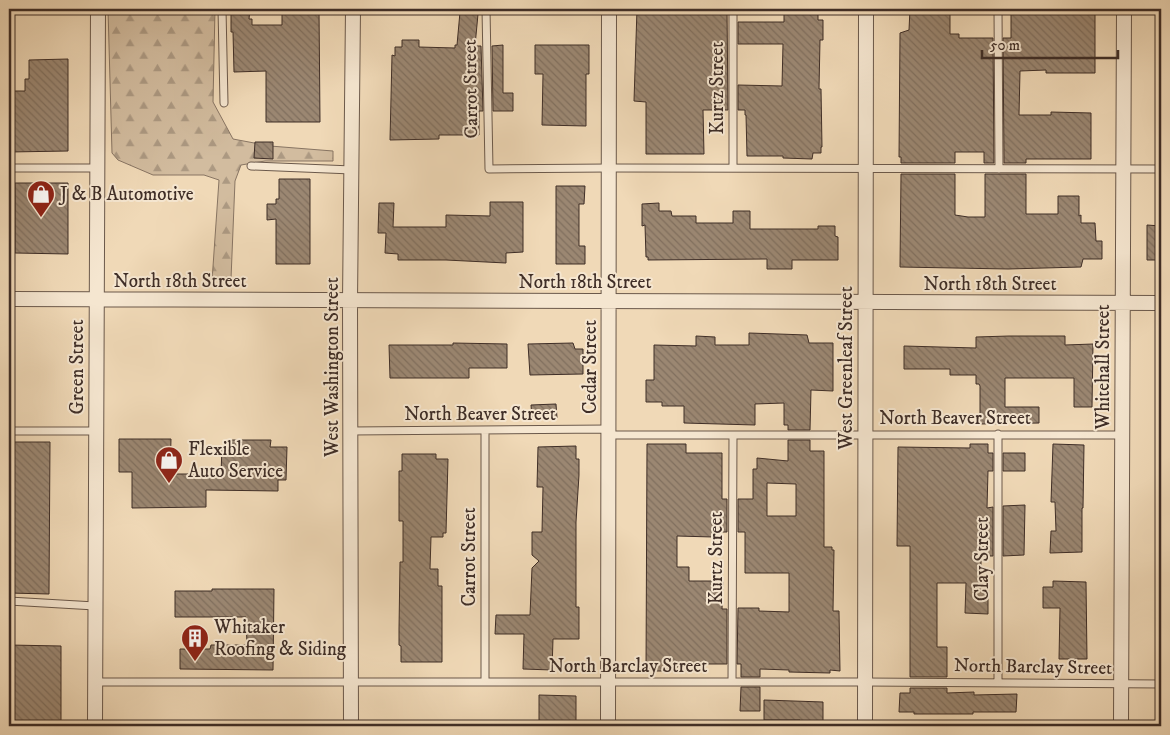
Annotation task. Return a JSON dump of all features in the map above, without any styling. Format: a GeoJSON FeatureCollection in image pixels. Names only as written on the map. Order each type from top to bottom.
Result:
{"type":"FeatureCollection","features":[{"type":"Feature","properties":{"kind":"street","name":"Green Street"},"geometry":{"type":"LineString","coordinates":[[95,726],[98,9]]}},
{"type":"Feature","properties":{"kind":"street","name":"West Washington Street"},"geometry":{"type":"LineString","coordinates":[[351,726],[350,301],[352,9]]}},
{"type":"Feature","properties":{"kind":"street","name":"Cedar Street"},"geometry":{"type":"LineString","coordinates":[[608,726],[609,9]]}},
{"type":"Feature","properties":{"kind":"street","name":"West Greenleaf Street"},"geometry":{"type":"LineString","coordinates":[[865,726],[866,9]]}},
{"type":"Feature","properties":{"kind":"street","name":"Whitehall Street"},"geometry":{"type":"LineString","coordinates":[[1121,726],[1124,9]]}},
{"type":"Feature","properties":{"kind":"street","name":"North 18th Street"},"geometry":{"type":"LineString","coordinates":[[9,299],[1161,303]]}},
{"type":"Feature","properties":{"kind":"lane"},"geometry":{"type":"LineString","coordinates":[[222,9],[224,103]]}},
{"type":"Feature","properties":{"kind":"lane","name":"Carrot Street"},"geometry":{"type":"LineString","coordinates":[[486,9],[489,169],[609,168]]}},
{"type":"Feature","properties":{"kind":"lane","name":"Kurtz Street"},"geometry":{"type":"LineString","coordinates":[[733,9],[733,168]]}},
{"type":"Feature","properties":{"kind":"lane"},"geometry":{"type":"LineString","coordinates":[[998,9],[999,169]]}},
{"type":"Feature","properties":{"kind":"lane"},"geometry":{"type":"LineString","coordinates":[[251,166],[352,170]]}},
{"type":"Feature","properties":{"kind":"lane"},"geometry":{"type":"LineString","coordinates":[[9,168],[97,168]]}},
{"type":"Feature","properties":{"kind":"lane"},"geometry":{"type":"LineString","coordinates":[[609,168],[1161,169]]}},
{"type":"Feature","properties":{"kind":"lane"},"geometry":{"type":"LineString","coordinates":[[9,431],[96,431]]}},
{"type":"Feature","properties":{"kind":"lane","name":"North Beaver Street"},"geometry":{"type":"LineString","coordinates":[[351,431],[609,432],[733,435],[1121,435]]}},
{"type":"Feature","properties":{"kind":"lane","name":"Carrot Street"},"geometry":{"type":"LineString","coordinates":[[485,431],[485,682]]}},
{"type":"Feature","properties":{"kind":"lane","name":"Clay Street"},"geometry":{"type":"LineString","coordinates":[[998,434],[998,683]]}},
{"type":"Feature","properties":{"kind":"lane","name":"Kurtz Street"},"geometry":{"type":"LineString","coordinates":[[732,682],[733,435]]}},
{"type":"Feature","properties":{"kind":"lane"},"geometry":{"type":"LineString","coordinates":[[9,601],[95,606]]}},
{"type":"Feature","properties":{"kind":"lane","name":"North Barclay Street"},"geometry":{"type":"LineString","coordinates":[[95,682],[1161,684]]}},
{"type":"Feature","properties":{"kind":"green space"},"geometry":{"type":"Polygon","coordinates":[[[108,9],[215,9],[213,102],[233,139],[270,146],[333,151],[333,161],[265,161],[241,165],[235,181],[231,279],[212,281],[219,180],[204,175],[153,175],[118,160],[112,153],[108,9]]]}},
{"type":"Feature","properties":{"kind":"building"},"geometry":{"type":"Polygon","coordinates":[[[231,9],[250,9],[249,19],[252,19],[252,25],[282,25],[282,9],[319,9],[320,122],[266,122],[266,71],[234,72],[231,9]]]}},
{"type":"Feature","properties":{"kind":"building"},"geometry":{"type":"Polygon","coordinates":[[[637,9],[727,11],[728,110],[703,110],[704,154],[646,154],[646,102],[634,101],[637,9]]]}},
{"type":"Feature","properties":{"kind":"building"},"geometry":{"type":"Polygon","coordinates":[[[784,9],[818,9],[818,20],[823,20],[823,40],[820,40],[819,89],[821,89],[822,147],[821,153],[813,153],[812,159],[783,158],[783,156],[747,156],[746,115],[745,110],[738,110],[738,85],[782,86],[783,44],[738,44],[738,22],[784,22],[784,9]]]}},
{"type":"Feature","properties":{"kind":"building"},"geometry":{"type":"Polygon","coordinates":[[[910,9],[950,9],[950,34],[959,34],[959,38],[993,38],[994,163],[984,163],[984,152],[955,152],[955,163],[901,163],[901,157],[899,157],[900,33],[909,30],[910,9]]]}},
{"type":"Feature","properties":{"kind":"building"},"geometry":{"type":"Polygon","coordinates":[[[1011,9],[1095,9],[1095,73],[1046,73],[1046,70],[1020,71],[1019,115],[1051,115],[1051,112],[1091,113],[1091,159],[1026,159],[1026,163],[1004,163],[1003,38],[1011,38],[1011,9]]]}},
{"type":"Feature","properties":{"kind":"building"},"geometry":{"type":"Polygon","coordinates":[[[460,12],[478,14],[475,46],[481,46],[483,111],[479,111],[479,135],[439,135],[439,139],[390,140],[392,55],[395,56],[395,47],[402,47],[402,40],[419,40],[419,47],[455,48],[455,45],[457,45],[460,12]]]}},
{"type":"Feature","properties":{"kind":"building"},"geometry":{"type":"Polygon","coordinates":[[[503,45],[503,93],[513,93],[513,111],[493,111],[492,46],[503,45]]]}},
{"type":"Feature","properties":{"kind":"building"},"geometry":{"type":"Polygon","coordinates":[[[535,45],[589,45],[589,74],[586,74],[586,126],[542,125],[543,74],[535,74],[535,45]]]}},
{"type":"Feature","properties":{"kind":"building"},"geometry":{"type":"Polygon","coordinates":[[[68,59],[68,151],[9,152],[9,91],[25,91],[25,79],[29,79],[29,60],[68,59]]]}},
{"type":"Feature","properties":{"kind":"building"},"geometry":{"type":"Polygon","coordinates":[[[255,142],[273,142],[273,159],[254,158],[255,142]]]}},
{"type":"Feature","properties":{"kind":"building"},"geometry":{"type":"Polygon","coordinates":[[[901,174],[955,174],[955,215],[968,217],[985,217],[985,174],[1026,174],[1026,214],[1058,214],[1058,196],[1079,196],[1081,223],[1095,223],[1096,241],[1102,241],[1102,259],[1083,259],[1081,267],[1008,269],[900,267],[901,174]]]}},
{"type":"Feature","properties":{"kind":"building"},"geometry":{"type":"Polygon","coordinates":[[[279,179],[310,179],[310,264],[276,264],[276,219],[267,220],[267,204],[276,204],[276,199],[279,199],[279,179]]]}},
{"type":"Feature","properties":{"kind":"building","name":"J & B Automotive"},"geometry":{"type":"Polygon","coordinates":[[[15,183],[68,183],[68,254],[15,253],[15,183]]]}},
{"type":"Feature","properties":{"kind":"building"},"geometry":{"type":"Polygon","coordinates":[[[556,186],[585,186],[584,204],[579,204],[579,246],[585,246],[585,264],[556,264],[556,186]]]}},
{"type":"Feature","properties":{"kind":"building"},"geometry":{"type":"Polygon","coordinates":[[[490,202],[523,202],[523,252],[506,253],[506,263],[398,260],[398,254],[385,253],[386,233],[378,233],[379,203],[394,203],[393,227],[446,227],[446,215],[490,216],[490,202]]]}},
{"type":"Feature","properties":{"kind":"building"},"geometry":{"type":"Polygon","coordinates":[[[659,203],[659,211],[671,211],[672,216],[696,216],[696,223],[733,223],[733,211],[750,211],[750,229],[818,229],[818,226],[835,226],[835,236],[838,237],[838,260],[792,260],[792,269],[767,269],[767,259],[648,260],[648,257],[646,257],[645,225],[642,226],[642,204],[659,203]]]}},
{"type":"Feature","properties":{"kind":"building"},"geometry":{"type":"Polygon","coordinates":[[[1147,225],[1161,226],[1161,260],[1147,260],[1147,225]]]}},
{"type":"Feature","properties":{"kind":"building"},"geometry":{"type":"Polygon","coordinates":[[[749,333],[807,335],[809,343],[833,343],[833,391],[811,390],[810,430],[788,430],[788,425],[784,425],[784,403],[755,404],[755,425],[684,423],[684,406],[662,406],[662,402],[646,402],[646,380],[654,380],[654,345],[696,346],[696,336],[715,337],[715,345],[749,345],[749,333]]]}},
{"type":"Feature","properties":{"kind":"building"},"geometry":{"type":"Polygon","coordinates":[[[1065,336],[1065,345],[1093,344],[1092,407],[1074,407],[1074,378],[1005,378],[1005,407],[1039,407],[1039,423],[980,424],[980,386],[976,384],[976,375],[950,375],[950,369],[904,369],[904,346],[976,348],[976,337],[1065,336]]]}},
{"type":"Feature","properties":{"kind":"building"},"geometry":{"type":"Polygon","coordinates":[[[453,343],[507,344],[507,368],[469,368],[469,378],[390,378],[389,345],[453,345],[453,343]]]}},
{"type":"Feature","properties":{"kind":"building"},"geometry":{"type":"Polygon","coordinates":[[[573,343],[575,349],[583,349],[583,374],[530,375],[528,344],[573,343]]]}},
{"type":"Feature","properties":{"kind":"building"},"geometry":{"type":"Polygon","coordinates":[[[556,404],[557,418],[532,419],[531,405],[556,404]]]}},
{"type":"Feature","properties":{"kind":"building"},"geometry":{"type":"Polygon","coordinates":[[[119,439],[171,439],[170,474],[221,474],[222,447],[232,447],[232,440],[271,440],[270,447],[287,447],[286,480],[278,480],[278,491],[206,490],[206,507],[132,508],[132,472],[119,472],[119,439]]]}},
{"type":"Feature","properties":{"kind":"building"},"geometry":{"type":"Polygon","coordinates":[[[788,440],[810,440],[810,451],[824,451],[824,547],[832,547],[832,550],[834,550],[833,611],[839,611],[840,671],[830,670],[830,673],[789,672],[789,670],[760,669],[760,677],[741,677],[741,664],[737,664],[738,608],[759,608],[759,611],[789,612],[789,573],[745,573],[745,532],[738,532],[738,499],[753,499],[753,469],[757,469],[757,458],[788,461],[788,440]],[[767,483],[767,516],[796,516],[796,484],[767,483]]]}},
{"type":"Feature","properties":{"kind":"building"},"geometry":{"type":"Polygon","coordinates":[[[9,442],[50,442],[49,594],[9,593],[9,442]]]}},
{"type":"Feature","properties":{"kind":"building"},"geometry":{"type":"Polygon","coordinates":[[[647,444],[686,444],[686,453],[722,453],[722,499],[727,499],[727,532],[713,532],[713,537],[677,536],[677,567],[689,567],[689,581],[723,581],[722,609],[727,609],[727,664],[684,664],[684,666],[677,666],[677,671],[646,671],[647,444]]]}},
{"type":"Feature","properties":{"kind":"building"},"geometry":{"type":"Polygon","coordinates":[[[970,444],[988,444],[988,453],[993,453],[993,471],[988,471],[987,508],[993,507],[993,556],[981,556],[981,591],[988,591],[988,614],[965,613],[966,583],[937,583],[937,647],[947,647],[947,677],[910,677],[910,546],[897,546],[898,447],[970,448],[970,444]]]}},
{"type":"Feature","properties":{"kind":"building"},"geometry":{"type":"Polygon","coordinates":[[[1053,444],[1084,445],[1082,552],[1050,553],[1051,531],[1056,531],[1055,502],[1051,502],[1053,444]]]}},
{"type":"Feature","properties":{"kind":"building"},"geometry":{"type":"Polygon","coordinates":[[[576,446],[576,459],[579,459],[576,522],[576,607],[579,607],[579,639],[553,639],[552,670],[523,669],[524,634],[495,634],[496,615],[530,615],[532,568],[539,561],[532,555],[532,532],[542,532],[543,487],[537,487],[538,447],[576,446]]]}},
{"type":"Feature","properties":{"kind":"building"},"geometry":{"type":"Polygon","coordinates":[[[1003,453],[1025,453],[1025,471],[1003,471],[1003,453]]]}},
{"type":"Feature","properties":{"kind":"building"},"geometry":{"type":"Polygon","coordinates":[[[402,454],[436,454],[436,459],[448,459],[446,533],[443,533],[443,537],[431,537],[430,569],[438,569],[438,586],[442,586],[442,662],[401,662],[399,629],[400,562],[403,562],[403,521],[399,521],[399,471],[402,471],[402,454]]]}},
{"type":"Feature","properties":{"kind":"building"},"geometry":{"type":"Polygon","coordinates":[[[1025,505],[1024,555],[1003,556],[1003,506],[1025,505]]]}},
{"type":"Feature","properties":{"kind":"building"},"geometry":{"type":"Polygon","coordinates":[[[1053,581],[1086,582],[1087,659],[1059,659],[1060,608],[1043,608],[1043,587],[1053,587],[1053,581]]]}},
{"type":"Feature","properties":{"kind":"building"},"geometry":{"type":"Polygon","coordinates":[[[212,589],[274,589],[273,670],[180,669],[180,649],[210,649],[211,645],[247,645],[246,617],[175,617],[175,591],[212,591],[212,589]]]}},
{"type":"Feature","properties":{"kind":"building"},"geometry":{"type":"Polygon","coordinates":[[[9,645],[61,646],[61,726],[9,726],[9,645]]]}},
{"type":"Feature","properties":{"kind":"building"},"geometry":{"type":"Polygon","coordinates":[[[741,687],[760,687],[760,711],[740,711],[741,687]]]}},
{"type":"Feature","properties":{"kind":"building"},"geometry":{"type":"Polygon","coordinates":[[[910,688],[947,688],[947,693],[974,692],[974,695],[1017,694],[1016,712],[914,714],[914,712],[899,712],[900,693],[910,693],[910,688]]]}},
{"type":"Feature","properties":{"kind":"building"},"geometry":{"type":"Polygon","coordinates":[[[539,695],[576,696],[576,721],[539,721],[539,695]]]}},
{"type":"Feature","properties":{"kind":"building"},"geometry":{"type":"Polygon","coordinates":[[[764,700],[823,702],[823,726],[800,726],[800,720],[764,720],[764,700]]]}},
{"type":"Feature","properties":{"kind":"place","name":"J & B Automotive"},"geometry":{"type":"Point","coordinates":[41,218]}},
{"type":"Feature","properties":{"kind":"place","name":"Flexible Auto Service"},"geometry":{"type":"Point","coordinates":[169,484]}},
{"type":"Feature","properties":{"kind":"place","name":"Whitaker Roofing & Siding"},"geometry":{"type":"Point","coordinates":[195,662]}}]}
